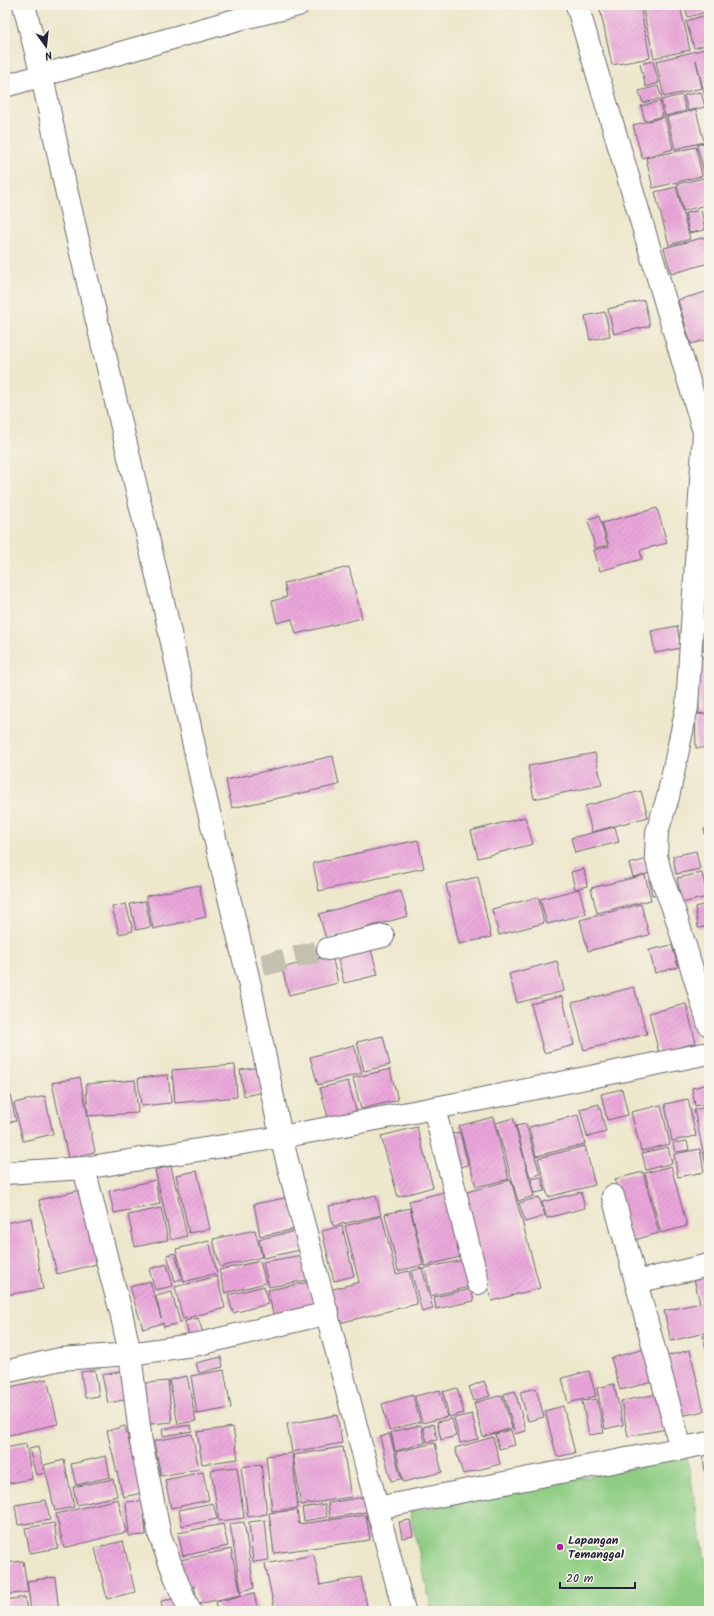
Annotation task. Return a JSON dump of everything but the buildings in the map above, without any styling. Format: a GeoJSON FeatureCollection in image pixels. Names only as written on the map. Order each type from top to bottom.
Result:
{"type":"FeatureCollection","features":[{"type":"Feature","properties":{"kind":"street"},"geometry":{"type":"LineString","coordinates":[[24,5],[42,76],[67,192],[165,610],[202,783],[254,967],[281,1137],[328,1313],[404,1611]]}},
{"type":"Feature","properties":{"kind":"street"},"geometry":{"type":"LineString","coordinates":[[5,86],[239,20],[298,5]]}},
{"type":"Feature","properties":{"kind":"street"},"geometry":{"type":"LineString","coordinates":[[577,5],[707,432],[687,707],[668,796],[657,832],[656,856],[662,880],[675,913],[709,1025]]}},
{"type":"Feature","properties":{"kind":"street"},"geometry":{"type":"LineString","coordinates":[[328,949],[382,936]]}},
{"type":"Feature","properties":{"kind":"street"},"geometry":{"type":"LineString","coordinates":[[5,1173],[84,1168],[281,1137],[709,1053]]}},
{"type":"Feature","properties":{"kind":"street"},"geometry":{"type":"LineString","coordinates":[[434,1108],[478,1283]]}},
{"type":"Feature","properties":{"kind":"street"},"geometry":{"type":"LineString","coordinates":[[84,1168],[121,1312],[130,1354],[141,1442],[160,1536],[190,1611]]}},
{"type":"Feature","properties":{"kind":"street"},"geometry":{"type":"LineString","coordinates":[[613,1196],[681,1449]]}},
{"type":"Feature","properties":{"kind":"street"},"geometry":{"type":"LineString","coordinates":[[636,1282],[709,1265]]}},
{"type":"Feature","properties":{"kind":"street"},"geometry":{"type":"LineString","coordinates":[[5,1372],[60,1359],[130,1354],[199,1344],[328,1313]]}},
{"type":"Feature","properties":{"kind":"street"},"geometry":{"type":"LineString","coordinates":[[377,1508],[709,1443]]}},
{"type":"Feature","properties":{"kind":"green space","name":"Lapangan Temanggal"},"geometry":{"type":"Polygon","coordinates":[[[687,1457],[709,1582],[709,1611],[432,1611],[410,1512],[687,1457]]]}},
{"type":"Feature","properties":{"kind":"tunnel"},"geometry":{"type":"LineString","coordinates":[[263,965],[328,949]]}},
{"type":"Feature","properties":{"kind":"place","name":"Lapangan Temanggal"},"geometry":{"type":"Point","coordinates":[560,1547]}}]}
